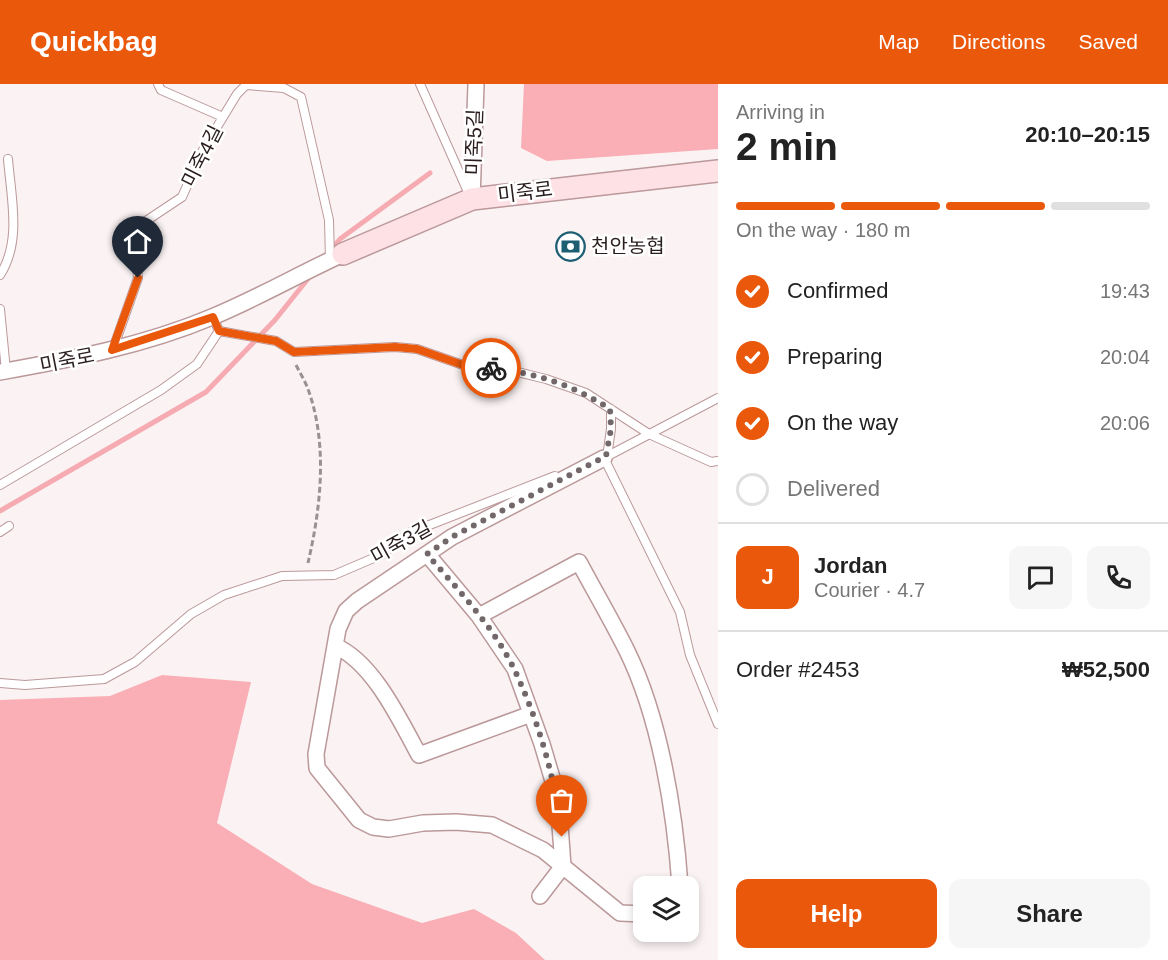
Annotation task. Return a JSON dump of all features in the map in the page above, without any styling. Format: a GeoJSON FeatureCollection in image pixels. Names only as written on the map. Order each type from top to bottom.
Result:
{"type":"FeatureCollection","features":[{"type":"Feature","properties":{"kind":"street","name":"미죽5길"},"geometry":{"type":"LineString","coordinates":[[472,199],[476,84]]}},
{"type":"Feature","properties":{"kind":"street","name":"미죽로"},"geometry":{"type":"LineString","coordinates":[[3,372],[112,350],[216,324],[266,290],[472,199],[718,171]]}},
{"type":"Feature","properties":{"kind":"street"},"geometry":{"type":"LineString","coordinates":[[605,457],[452,537],[357,600],[346,611],[338,629],[316,754],[317,768],[359,820],[373,827],[389,830],[423,823],[456,822],[492,825],[543,850],[604,903],[620,913],[633,914]]}},
{"type":"Feature","properties":{"kind":"street"},"geometry":{"type":"LineString","coordinates":[[427,554],[479,616],[515,669],[531,714],[558,798],[563,866],[540,896]]}},
{"type":"Feature","properties":{"kind":"street"},"geometry":{"type":"LineString","coordinates":[[479,616],[579,562],[628,653],[652,723],[668,784],[679,876]]}},
{"type":"Feature","properties":{"kind":"street"},"geometry":{"type":"LineString","coordinates":[[335,646],[349,652],[392,704],[419,755],[531,714]]}},
{"type":"Feature","properties":{"kind":"lane"},"geometry":{"type":"LineString","coordinates":[[158,84],[161,90],[223,117]]}},
{"type":"Feature","properties":{"kind":"lane"},"geometry":{"type":"LineString","coordinates":[[246,84],[284,88],[300,97],[329,220],[329,238],[337,257]]}},
{"type":"Feature","properties":{"kind":"lane","name":"미죽4길"},"geometry":{"type":"LineString","coordinates":[[112,350],[138,278],[134,229],[182,197],[202,150],[237,94],[246,84]]}},
{"type":"Feature","properties":{"kind":"lane"},"geometry":{"type":"LineString","coordinates":[[420,84],[472,199]]}},
{"type":"Feature","properties":{"kind":"lane"},"geometry":{"type":"LineString","coordinates":[[0,275],[8,262],[14,241],[8,159]]}},
{"type":"Feature","properties":{"kind":"lane"},"geometry":{"type":"LineString","coordinates":[[0,309],[3,372]]}},
{"type":"Feature","properties":{"kind":"lane"},"geometry":{"type":"LineString","coordinates":[[0,485],[161,390],[197,364],[216,324],[237,335],[276,341],[294,352],[395,347],[417,349],[463,365],[505,369],[546,379],[586,393],[649,434],[711,462],[718,461]]}},
{"type":"Feature","properties":{"kind":"lane","name":"미죽3길"},"geometry":{"type":"LineString","coordinates":[[0,683],[26,685],[104,679],[135,662],[191,614],[224,595],[282,576],[334,575],[383,554],[409,533],[605,457],[718,398]]}},
{"type":"Feature","properties":{"kind":"lane"},"geometry":{"type":"LineString","coordinates":[[610,409],[611,429],[605,457],[680,612],[690,655],[718,724]]}},
{"type":"Feature","properties":{"kind":"lane"},"geometry":{"type":"LineString","coordinates":[[0,532],[9,526]]}},
{"type":"Feature","properties":{"kind":"path"},"geometry":{"type":"LineString","coordinates":[[289,349],[308,390],[321,448],[319,500],[304,576]]}},
{"type":"Feature","properties":{"kind":"shaded area"},"geometry":{"type":"Polygon","coordinates":[[[524,84],[718,84],[718,149],[547,161],[521,148],[524,84]]]}},
{"type":"Feature","properties":{"kind":"shaded area"},"geometry":{"type":"Polygon","coordinates":[[[162,675],[251,682],[217,823],[312,884],[422,923],[474,909],[516,933],[545,960],[0,960],[0,700],[110,696],[162,675]]]}},
{"type":"Feature","properties":{"kind":"waterway"},"geometry":{"type":"LineString","coordinates":[[330,251],[340,239],[430,173]]}},
{"type":"Feature","properties":{"kind":"waterway"},"geometry":{"type":"LineString","coordinates":[[0,511],[206,392],[275,320],[311,275]]}},
{"type":"Feature","properties":{"kind":"way so far"},"geometry":{"type":"LineString","coordinates":[[491,368],[546,379],[586,393],[610,409],[611,429],[606,456],[452,537],[427,554],[479,616],[515,669],[542,744],[558,798],[562,837]]}},
{"type":"Feature","properties":{"kind":"place","name":"천안농협"},"geometry":{"type":"Point","coordinates":[570,246]}},
{"type":"Feature","properties":{"kind":"route"},"geometry":{"type":"LineString","coordinates":[[138,278],[112,350],[145,342],[213,317],[219,331],[276,341],[294,352],[395,347],[417,349],[463,365],[491,368]]}}]}
